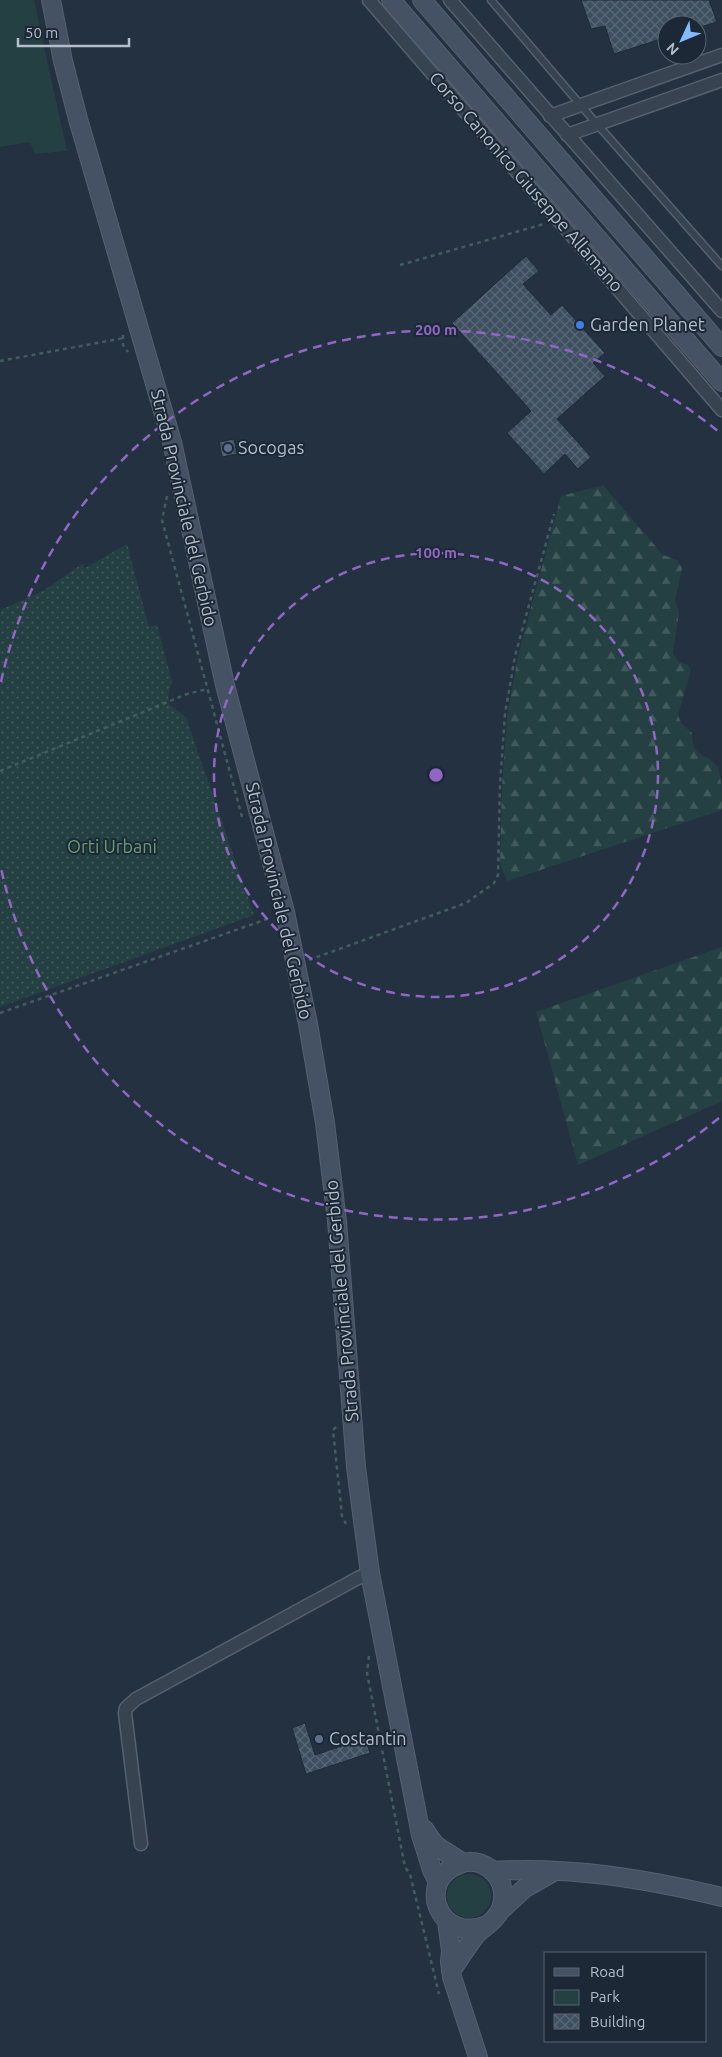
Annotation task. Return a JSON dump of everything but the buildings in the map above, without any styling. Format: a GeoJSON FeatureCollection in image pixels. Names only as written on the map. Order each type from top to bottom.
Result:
{"type":"FeatureCollection","features":[{"type":"Feature","properties":{"kind":"street","name":"Strada Provinciale del Gerbido"},"geometry":{"type":"LineString","coordinates":[[51,0],[60,51],[132,333],[172,442],[226,685],[271,854],[296,963],[325,1123],[332,1176],[356,1467],[370,1573],[421,1835],[432,1870],[438,1882],[436,1903],[440,1913],[447,1922],[452,1971],[478,2057]]}},
{"type":"Feature","properties":{"kind":"street","name":"Corso Canonico Giuseppe Allamano"},"geometry":{"type":"LineString","coordinates":[[369,0],[722,410]]}},
{"type":"Feature","properties":{"kind":"street","name":"Corso Canonico Giuseppe Allamano"},"geometry":{"type":"LineString","coordinates":[[391,0],[722,382]]}},
{"type":"Feature","properties":{"kind":"street"},"geometry":{"type":"LineString","coordinates":[[422,0],[722,347]]}},
{"type":"Feature","properties":{"kind":"street"},"geometry":{"type":"LineString","coordinates":[[450,0],[722,310]]}},
{"type":"Feature","properties":{"kind":"street"},"geometry":{"type":"LineString","coordinates":[[550,116],[722,56]]}},
{"type":"Feature","properties":{"kind":"street"},"geometry":{"type":"LineString","coordinates":[[567,135],[596,123],[722,80]]}},
{"type":"Feature","properties":{"kind":"street"},"geometry":{"type":"LineString","coordinates":[[141,1844],[125,1713],[126,1708],[136,1699],[370,1573]]}},
{"type":"Feature","properties":{"kind":"street","name":"Strada Provinciale del Gerbido"},"geometry":{"type":"LineString","coordinates":[[418,1820],[435,1845],[463,1863],[473,1862],[484,1865],[492,1871]]}},
{"type":"Feature","properties":{"kind":"street"},"geometry":{"type":"LineString","coordinates":[[438,1882],[448,1870],[463,1863]]}},
{"type":"Feature","properties":{"kind":"street"},"geometry":{"type":"LineString","coordinates":[[492,1871],[573,1870],[647,1881],[722,1897]]}},
{"type":"Feature","properties":{"kind":"street"},"geometry":{"type":"LineString","coordinates":[[492,1871],[499,1879],[503,1889],[504,1899],[501,1910]]}},
{"type":"Feature","properties":{"kind":"street"},"geometry":{"type":"LineString","coordinates":[[452,1971],[476,1935],[501,1910],[525,1888],[555,1871]]}},
{"type":"Feature","properties":{"kind":"street"},"geometry":{"type":"LineString","coordinates":[[447,1922],[467,1930],[478,1929],[487,1925]]}},
{"type":"Feature","properties":{"kind":"lane"},"geometry":{"type":"LineString","coordinates":[[491,0],[722,266]]}},
{"type":"Feature","properties":{"kind":"path"},"geometry":{"type":"LineString","coordinates":[[400,265],[557,219]]}},
{"type":"Feature","properties":{"kind":"path"},"geometry":{"type":"LineString","coordinates":[[0,361],[122,338],[132,333]]}},
{"type":"Feature","properties":{"kind":"path"},"geometry":{"type":"LineString","coordinates":[[122,338],[132,333]]}},
{"type":"Feature","properties":{"kind":"path"},"geometry":{"type":"LineString","coordinates":[[122,338],[123,345],[132,358]]}},
{"type":"Feature","properties":{"kind":"path"},"geometry":{"type":"LineString","coordinates":[[169,491],[162,520],[240,815],[246,821]]}},
{"type":"Feature","properties":{"kind":"path"},"geometry":{"type":"LineString","coordinates":[[296,963],[316,959],[466,903],[494,883],[498,874],[500,784],[505,714],[515,656],[554,514]]}},
{"type":"Feature","properties":{"kind":"path"},"geometry":{"type":"LineString","coordinates":[[0,771],[187,694],[207,689]]}},
{"type":"Feature","properties":{"kind":"path"},"geometry":{"type":"LineString","coordinates":[[0,1012],[274,917]]}},
{"type":"Feature","properties":{"kind":"path"},"geometry":{"type":"LineString","coordinates":[[340,1423],[333,1430],[342,1516],[348,1526]]}},
{"type":"Feature","properties":{"kind":"path"},"geometry":{"type":"LineString","coordinates":[[369,1653],[367,1673],[405,1867],[410,1874],[440,1996]]}},
{"type":"Feature","properties":{"kind":"green space"},"geometry":{"type":"Polygon","coordinates":[[[0,0],[34,0],[67,151],[35,154],[30,142],[0,147],[0,0]]]}},
{"type":"Feature","properties":{"kind":"green space"},"geometry":{"type":"Polygon","coordinates":[[[603,485],[663,555],[677,560],[682,568],[675,600],[679,613],[673,653],[678,661],[688,665],[691,670],[678,715],[681,723],[692,733],[697,752],[714,762],[718,768],[721,783],[722,810],[507,881],[500,864],[502,786],[507,717],[518,656],[561,496],[603,485]]]}},
{"type":"Feature","properties":{"kind":"green space","name":"Orti Urbani"},"geometry":{"type":"Polygon","coordinates":[[[127,544],[149,627],[157,625],[172,682],[168,696],[170,705],[186,717],[254,915],[0,1007],[0,610],[43,591],[82,564],[85,568],[127,544]]]}},
{"type":"Feature","properties":{"kind":"green space"},"geometry":{"type":"Polygon","coordinates":[[[722,947],[722,1101],[578,1165],[536,1012],[722,947]]]}},
{"type":"Feature","properties":{"kind":"green space"},"geometry":{"type":"Polygon","coordinates":[[[469,1874],[481,1878],[487,1884],[491,1896],[487,1908],[481,1914],[469,1918],[457,1914],[451,1908],[447,1896],[451,1884],[457,1878],[469,1874]]]}},
{"type":"Feature","properties":{"kind":"place","name":"Garden Planet"},"geometry":{"type":"Point","coordinates":[580,325]}},
{"type":"Feature","properties":{"kind":"place","name":"Socogas"},"geometry":{"type":"Point","coordinates":[228,448]}},
{"type":"Feature","properties":{"kind":"place","name":"Costantin"},"geometry":{"type":"Point","coordinates":[319,1739]}}]}
